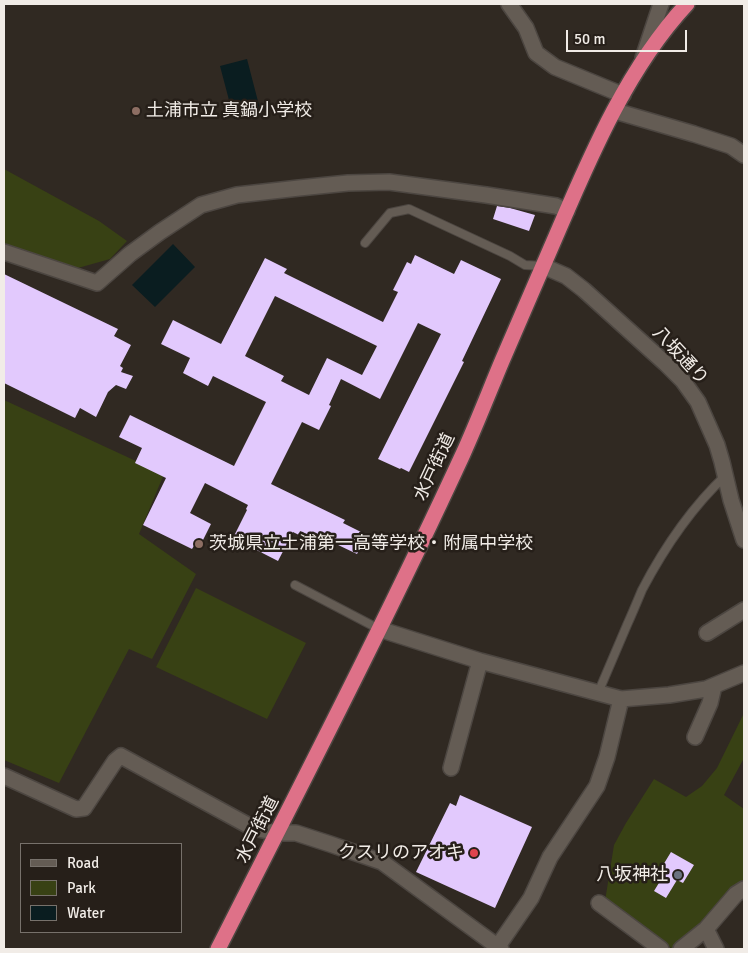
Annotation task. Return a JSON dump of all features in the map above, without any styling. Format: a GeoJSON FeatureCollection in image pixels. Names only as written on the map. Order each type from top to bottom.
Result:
{"type":"FeatureCollection","features":[{"type":"Feature","properties":{"kind":"highway","name":"水戸街道"},"geometry":{"type":"LineString","coordinates":[[218,949],[379,629],[464,452],[592,154],[640,67],[658,39],[687,4]]}},
{"type":"Feature","properties":{"kind":"street"},"geometry":{"type":"LineString","coordinates":[[509,4],[526,28],[536,53],[555,67],[623,96]]}},
{"type":"Feature","properties":{"kind":"street"},"geometry":{"type":"LineString","coordinates":[[640,67],[661,4]]}},
{"type":"Feature","properties":{"kind":"street"},"geometry":{"type":"LineString","coordinates":[[615,111],[731,146],[744,156]]}},
{"type":"Feature","properties":{"kind":"street"},"geometry":{"type":"LineString","coordinates":[[4,252],[97,283],[138,249],[201,204],[237,195],[348,184],[389,182],[556,206],[567,211]]}},
{"type":"Feature","properties":{"kind":"street","name":"八坂通り"},"geometry":{"type":"LineString","coordinates":[[543,266],[566,276],[584,290],[683,381],[702,409],[717,446],[744,540]]}},
{"type":"Feature","properties":{"kind":"street"},"geometry":{"type":"LineString","coordinates":[[707,633],[744,610]]}},
{"type":"Feature","properties":{"kind":"street"},"geometry":{"type":"LineString","coordinates":[[379,629],[480,660],[621,699],[669,695],[706,689],[744,673]]}},
{"type":"Feature","properties":{"kind":"street"},"geometry":{"type":"LineString","coordinates":[[451,768],[480,660]]}},
{"type":"Feature","properties":{"kind":"street"},"geometry":{"type":"LineString","coordinates":[[695,737],[710,703],[714,686]]}},
{"type":"Feature","properties":{"kind":"street"},"geometry":{"type":"LineString","coordinates":[[4,776],[76,810],[84,808],[115,761],[121,756],[253,828],[296,834],[382,862],[498,949],[531,898],[550,857],[597,786],[607,757],[621,699]]}},
{"type":"Feature","properties":{"kind":"street"},"geometry":{"type":"LineString","coordinates":[[681,949],[706,929],[736,894],[744,888]]}},
{"type":"Feature","properties":{"kind":"street"},"geometry":{"type":"LineString","coordinates":[[598,903],[661,949]]}},
{"type":"Feature","properties":{"kind":"street"},"geometry":{"type":"LineString","coordinates":[[706,929],[716,949]]}},
{"type":"Feature","properties":{"kind":"lane"},"geometry":{"type":"LineString","coordinates":[[365,243],[390,213],[409,209],[510,256],[525,265],[543,266]]}},
{"type":"Feature","properties":{"kind":"lane"},"geometry":{"type":"LineString","coordinates":[[598,693],[642,591],[658,562],[694,510],[726,475]]}},
{"type":"Feature","properties":{"kind":"lane"},"geometry":{"type":"LineString","coordinates":[[295,584],[379,629]]}},
{"type":"Feature","properties":{"kind":"green space"},"geometry":{"type":"Polygon","coordinates":[[[4,169],[99,221],[127,241],[110,259],[78,268],[4,246],[4,169]]]}},
{"type":"Feature","properties":{"kind":"green space"},"geometry":{"type":"Polygon","coordinates":[[[4,400],[164,474],[139,534],[196,574],[152,659],[129,649],[59,783],[4,760],[4,400]]]}},
{"type":"Feature","properties":{"kind":"green space"},"geometry":{"type":"Polygon","coordinates":[[[196,588],[306,643],[267,719],[156,667],[196,588]]]}},
{"type":"Feature","properties":{"kind":"green space"},"geometry":{"type":"Polygon","coordinates":[[[744,713],[744,758],[724,795],[744,809],[744,884],[673,949],[605,901],[614,845],[654,779],[686,797],[702,786],[717,768],[744,713]]]}},
{"type":"Feature","properties":{"kind":"water"},"geometry":{"type":"Polygon","coordinates":[[[247,59],[261,113],[234,119],[220,66],[247,59]]]}},
{"type":"Feature","properties":{"kind":"water"},"geometry":{"type":"Polygon","coordinates":[[[173,244],[195,267],[155,307],[132,285],[173,244]]]}},
{"type":"Feature","properties":{"kind":"building"},"geometry":{"type":"Polygon","coordinates":[[[497,206],[535,215],[529,231],[493,219],[497,206]]]}},
{"type":"Feature","properties":{"kind":"building"},"geometry":{"type":"Polygon","coordinates":[[[415,255],[454,274],[461,260],[501,279],[462,361],[464,362],[409,472],[378,459],[441,334],[418,323],[380,399],[341,379],[329,405],[331,406],[319,430],[302,422],[271,484],[345,520],[343,523],[367,535],[357,554],[336,544],[334,548],[300,531],[299,535],[293,532],[278,561],[233,538],[248,505],[205,483],[190,513],[211,524],[200,546],[195,544],[192,549],[143,525],[166,478],[135,463],[142,448],[119,437],[130,415],[234,466],[266,402],[213,376],[208,386],[183,373],[190,358],[161,344],[173,320],[221,344],[265,258],[287,269],[284,273],[383,322],[398,292],[393,290],[407,262],[411,264],[415,255]],[[275,296],[245,356],[284,376],[281,381],[309,395],[327,358],[362,375],[377,346],[275,296]]]}},
{"type":"Feature","properties":{"kind":"building"},"geometry":{"type":"Polygon","coordinates":[[[4,274],[118,329],[114,336],[131,345],[120,366],[123,368],[121,372],[133,376],[126,389],[116,385],[108,392],[96,417],[80,408],[75,418],[4,383],[4,274]]]}},
{"type":"Feature","properties":{"kind":"building"},"geometry":{"type":"Polygon","coordinates":[[[460,795],[532,827],[495,908],[416,872],[450,803],[456,806],[460,795]]]}},
{"type":"Feature","properties":{"kind":"building","name":"八坂神社"},"geometry":{"type":"Polygon","coordinates":[[[671,852],[694,865],[683,883],[677,880],[666,898],[654,891],[665,873],[660,870],[671,852]]]}},
{"type":"Feature","properties":{"kind":"place","name":"土浦市立 真鍋小学校"},"geometry":{"type":"Point","coordinates":[136,111]}},
{"type":"Feature","properties":{"kind":"place","name":"茨城県立土浦第一高等学校・附属中学校"},"geometry":{"type":"Point","coordinates":[199,544]}},
{"type":"Feature","properties":{"kind":"place","name":"クスリのアオキ"},"geometry":{"type":"Point","coordinates":[474,853]}},
{"type":"Feature","properties":{"kind":"place","name":"八坂神社"},"geometry":{"type":"Point","coordinates":[678,875]}}]}
